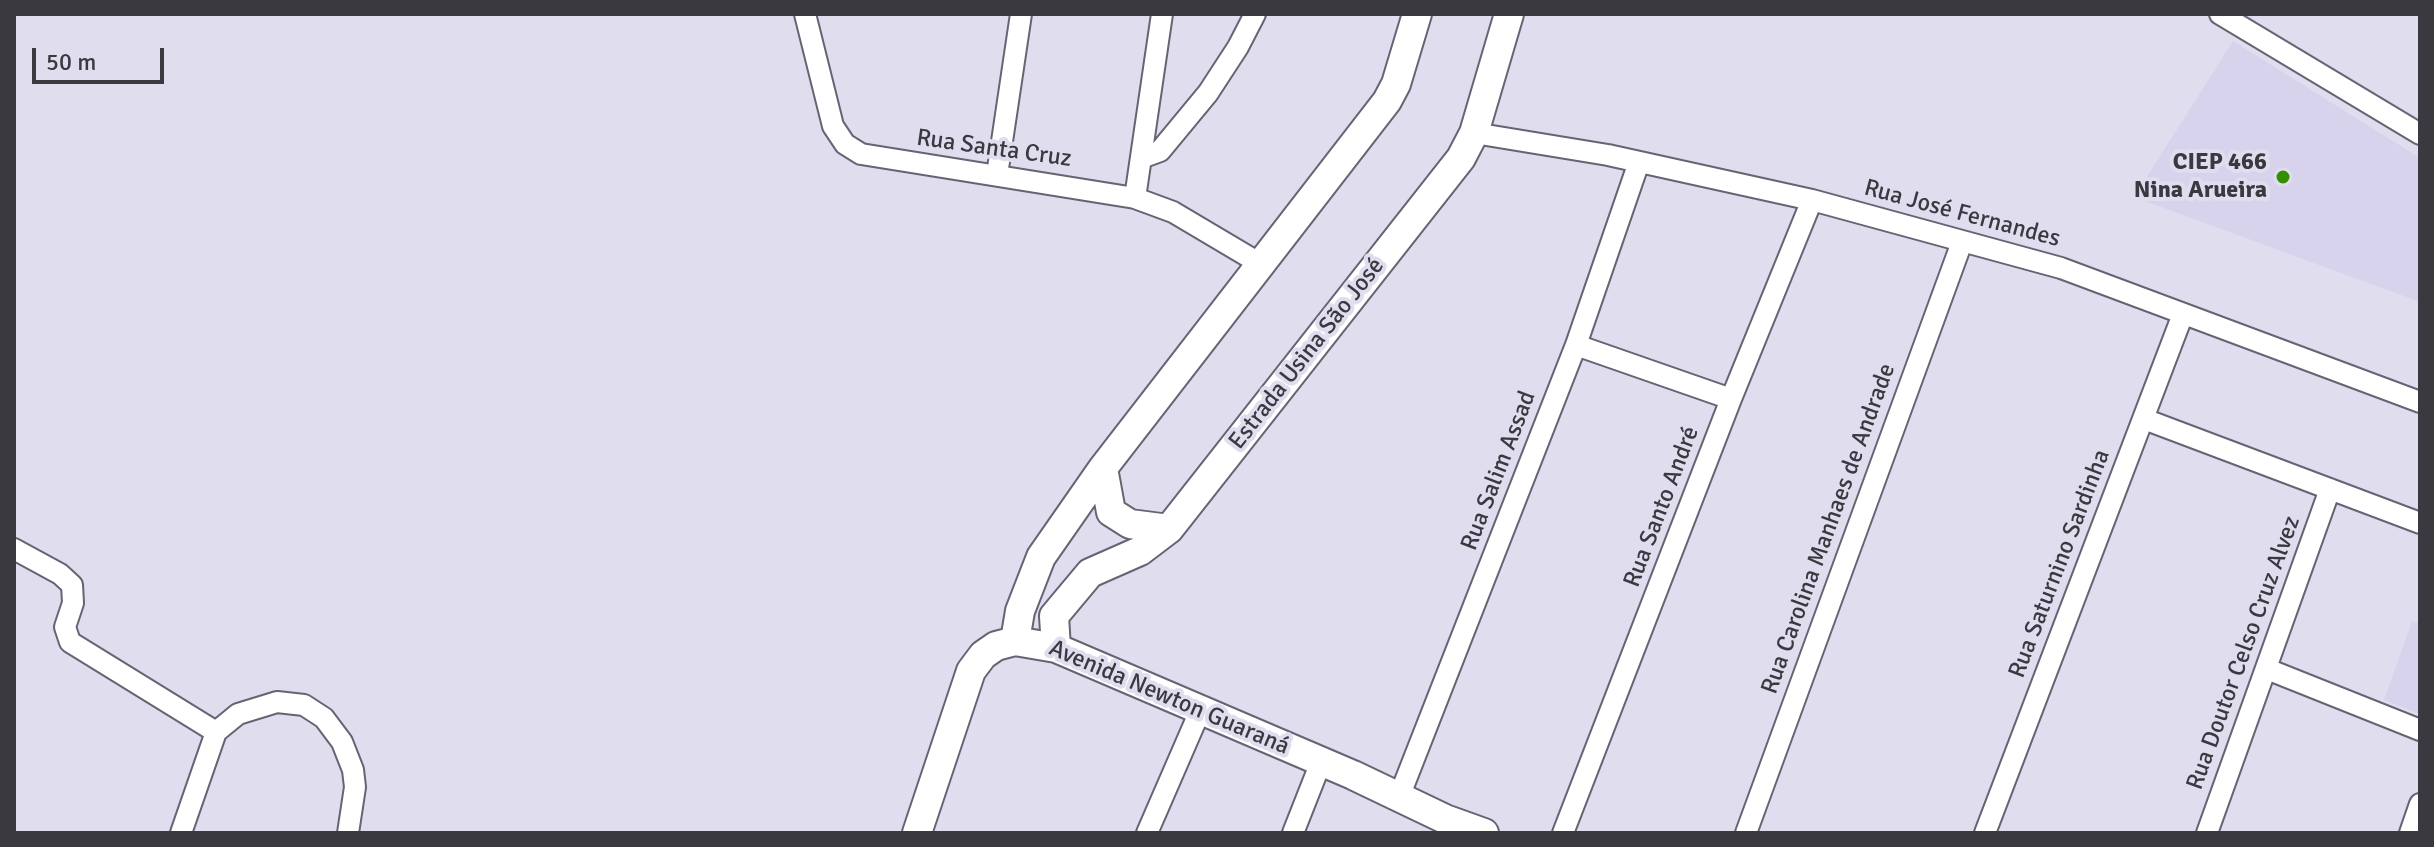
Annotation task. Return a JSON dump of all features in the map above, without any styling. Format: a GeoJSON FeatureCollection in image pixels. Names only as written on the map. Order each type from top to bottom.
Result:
{"type":"FeatureCollection","features":[{"type":"Feature","properties":{"kind":"main road"},"geometry":{"type":"LineString","coordinates":[[1015,641],[1020,611],[1041,557],[1103,468],[1387,101],[1396,84],[1417,14]]}},
{"type":"Feature","properties":{"kind":"main road","name":"Estrada Usina São José"},"geometry":{"type":"LineString","coordinates":[[1056,648],[1054,616],[1090,573],[1140,551],[1169,529],[1461,158],[1474,133],[1509,14]]}},
{"type":"Feature","properties":{"kind":"main road"},"geometry":{"type":"LineString","coordinates":[[1103,468],[1111,512],[1130,524],[1169,529]]}},
{"type":"Feature","properties":{"kind":"main road","name":"Avenida Newton Guaraná"},"geometry":{"type":"LineString","coordinates":[[917,833],[971,671],[983,655],[996,646],[1015,641],[1056,648],[1321,762],[1399,797],[1442,826],[1484,833]]}},
{"type":"Feature","properties":{"kind":"street","name":"Rua Santa Cruz"},"geometry":{"type":"LineString","coordinates":[[805,14],[833,126],[845,144],[870,157],[1135,198],[1173,212],[1259,263]]}},
{"type":"Feature","properties":{"kind":"street"},"geometry":{"type":"LineString","coordinates":[[997,175],[1021,14]]}},
{"type":"Feature","properties":{"kind":"street"},"geometry":{"type":"LineString","coordinates":[[1135,198],[1162,14]]}},
{"type":"Feature","properties":{"kind":"street"},"geometry":{"type":"LineString","coordinates":[[1141,158],[1160,151],[1208,93],[1255,14]]}},
{"type":"Feature","properties":{"kind":"street"},"geometry":{"type":"LineString","coordinates":[[2220,14],[2420,134]]}},
{"type":"Feature","properties":{"kind":"street","name":"Rua José Fernandes"},"geometry":{"type":"LineString","coordinates":[[1474,133],[1639,162],[1812,200],[2061,268],[2420,402]]}},
{"type":"Feature","properties":{"kind":"street","name":"Rua Salim Assad"},"geometry":{"type":"LineString","coordinates":[[1399,797],[1576,345],[1639,162]]}},
{"type":"Feature","properties":{"kind":"street","name":"Rua Santo André"},"geometry":{"type":"LineString","coordinates":[[1563,833],[1731,399],[1812,200]]}},
{"type":"Feature","properties":{"kind":"street","name":"Rua Carolina Manhaes de Andrade"},"geometry":{"type":"LineString","coordinates":[[1746,833],[1962,242]]}},
{"type":"Feature","properties":{"kind":"street","name":"Rua Saturnino Sardinha"},"geometry":{"type":"LineString","coordinates":[[1985,833],[2183,314]]}},
{"type":"Feature","properties":{"kind":"street"},"geometry":{"type":"LineString","coordinates":[[1576,345],[1731,399]]}},
{"type":"Feature","properties":{"kind":"street"},"geometry":{"type":"LineString","coordinates":[[2144,419],[2420,523]]}},
{"type":"Feature","properties":{"kind":"street","name":"Rua Doutor Celso Cruz Alvez"},"geometry":{"type":"LineString","coordinates":[[2207,833],[2330,489]]}},
{"type":"Feature","properties":{"kind":"street"},"geometry":{"type":"LineString","coordinates":[[14,549],[60,574],[72,585],[73,603],[65,627],[70,642],[216,732]]}},
{"type":"Feature","properties":{"kind":"street"},"geometry":{"type":"LineString","coordinates":[[2267,669],[2420,730]]}},
{"type":"Feature","properties":{"kind":"street"},"geometry":{"type":"LineString","coordinates":[[181,833],[216,732],[238,714],[277,702],[304,705],[324,718],[342,742],[353,770],[355,787],[348,833]]}},
{"type":"Feature","properties":{"kind":"street"},"geometry":{"type":"LineString","coordinates":[[1147,833],[1200,711]]}},
{"type":"Feature","properties":{"kind":"street"},"geometry":{"type":"LineString","coordinates":[[1293,833],[1321,762]]}},
{"type":"Feature","properties":{"kind":"street"},"geometry":{"type":"LineString","coordinates":[[2410,833],[2420,804]]}},
{"type":"Feature","properties":{"kind":"shaded area","name":"CIEP 466 Nina Arueira"},"geometry":{"type":"Polygon","coordinates":[[[2233,41],[2420,158],[2420,302],[2134,197],[2233,41]]]}},
{"type":"Feature","properties":{"kind":"shaded area"},"geometry":{"type":"Polygon","coordinates":[[[2412,621],[2420,624],[2420,714],[2384,700],[2412,621]]]}},
{"type":"Feature","properties":{"kind":"place","name":"CIEP 466 Nina Arueira"},"geometry":{"type":"Point","coordinates":[2283,177]}}]}
